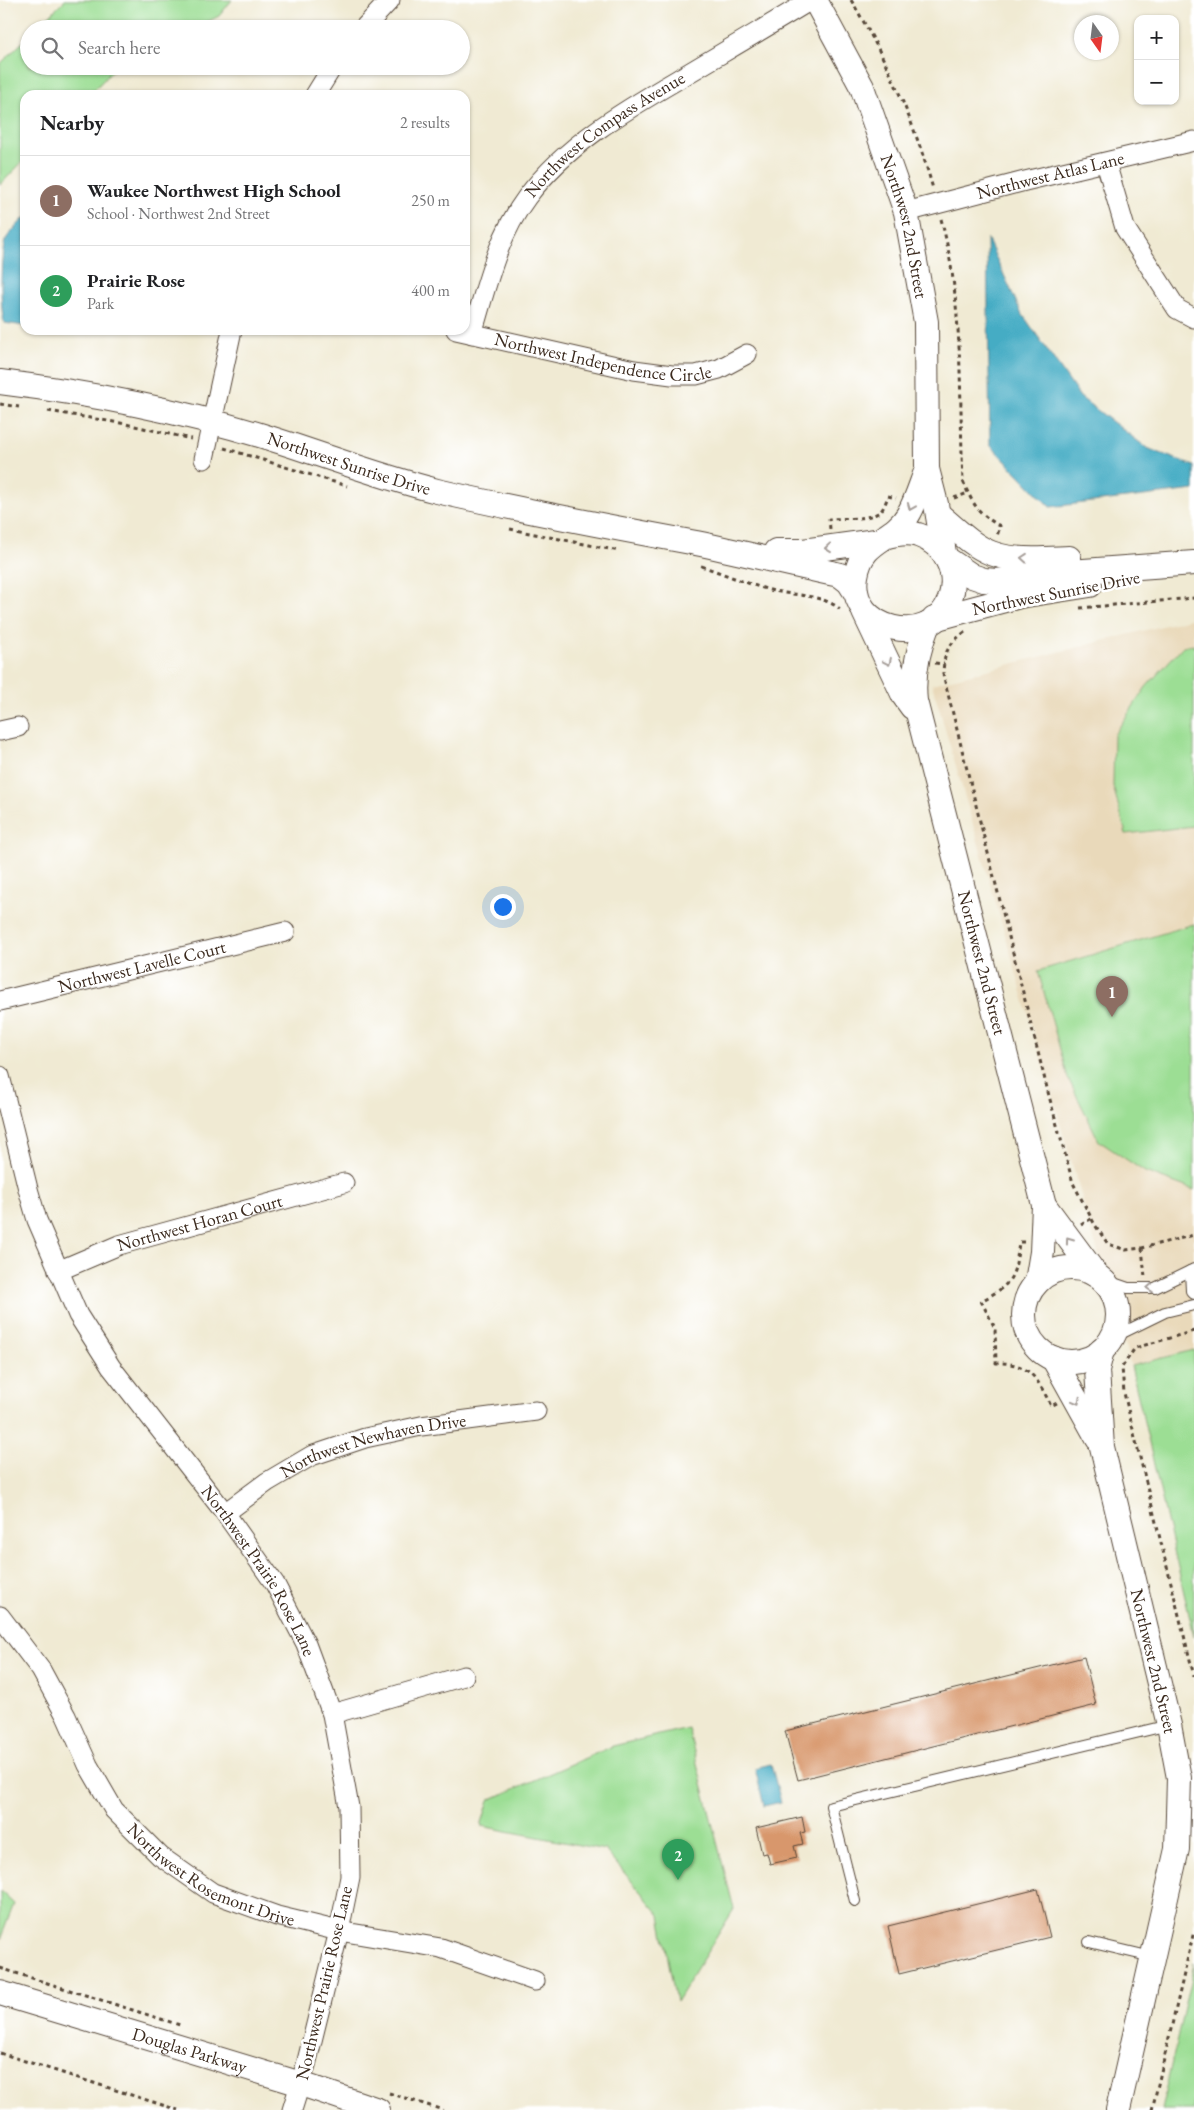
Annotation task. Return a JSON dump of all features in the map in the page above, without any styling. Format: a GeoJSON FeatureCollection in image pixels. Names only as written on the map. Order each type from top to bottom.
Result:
{"type":"FeatureCollection","features":[{"type":"Feature","properties":{"kind":"street"},"geometry":{"type":"LineString","coordinates":[[371,20],[390,0]]}},
{"type":"Feature","properties":{"kind":"street","name":"Northwest Compass Avenue"},"geometry":{"type":"LineString","coordinates":[[470,318],[493,262],[526,198],[550,170],[578,144],[626,110],[811,0]]}},
{"type":"Feature","properties":{"kind":"street","name":"Northwest 2nd Street"},"geometry":{"type":"LineString","coordinates":[[815,0],[862,87],[906,212],[926,322],[927,470],[946,556]]}},
{"type":"Feature","properties":{"kind":"street"},"geometry":{"type":"LineString","coordinates":[[318,90],[327,75]]}},
{"type":"Feature","properties":{"kind":"street","name":"Northwest Atlas Lane"},"geometry":{"type":"LineString","coordinates":[[906,212],[1025,181],[1194,141]]}},
{"type":"Feature","properties":{"kind":"street"},"geometry":{"type":"LineString","coordinates":[[1106,163],[1125,228],[1177,309],[1194,318]]}},
{"type":"Feature","properties":{"kind":"street","name":"Northwest Independence Circle"},"geometry":{"type":"LineString","coordinates":[[470,333],[634,370],[672,375],[696,375],[719,369],[747,354]]}},
{"type":"Feature","properties":{"kind":"street"},"geometry":{"type":"LineString","coordinates":[[204,459],[231,335]]}},
{"type":"Feature","properties":{"kind":"street","name":"Northwest Sunrise Drive"},"geometry":{"type":"LineString","coordinates":[[0,382],[99,396],[165,410],[264,436],[345,464],[435,490],[568,520],[699,544],[840,575],[849,582],[858,598]]}},
{"type":"Feature","properties":{"kind":"street","name":"Northwest 2nd Street"},"geometry":{"type":"LineString","coordinates":[[880,539],[908,516],[927,470]]}},
{"type":"Feature","properties":{"kind":"street"},"geometry":{"type":"LineString","coordinates":[[938,514],[977,545],[992,553],[1006,556],[1031,559],[1147,557],[1185,564]]}},
{"type":"Feature","properties":{"kind":"street"},"geometry":{"type":"LineString","coordinates":[[900,533],[917,534],[932,542],[946,556],[951,568],[953,584],[950,600],[941,614],[931,622],[913,629],[897,630],[882,625],[869,616],[858,598],[855,579],[858,566],[864,554],[880,539],[900,533]]}},
{"type":"Feature","properties":{"kind":"street","name":"Northwest Sunrise Drive"},"geometry":{"type":"LineString","coordinates":[[699,544],[763,551],[803,551],[880,539]]}},
{"type":"Feature","properties":{"kind":"street","name":"Northwest Sunrise Drive"},"geometry":{"type":"LineString","coordinates":[[946,556],[972,576],[984,580],[1185,564]]}},
{"type":"Feature","properties":{"kind":"street","name":"Northwest Sunrise Drive"},"geometry":{"type":"LineString","coordinates":[[931,622],[1020,596],[1138,579],[1185,564]]}},
{"type":"Feature","properties":{"kind":"street","name":"Northwest 2nd Street"},"geometry":{"type":"LineString","coordinates":[[858,598],[904,696],[919,719]]}},
{"type":"Feature","properties":{"kind":"street","name":"Northwest 2nd Street"},"geometry":{"type":"LineString","coordinates":[[931,622],[920,642],[913,682],[919,719],[1044,1204],[1042,1252],[1037,1282]]}},
{"type":"Feature","properties":{"kind":"street"},"geometry":{"type":"LineString","coordinates":[[0,731],[18,727]]}},
{"type":"Feature","properties":{"kind":"street","name":"Northwest Lavelle Court"},"geometry":{"type":"LineString","coordinates":[[0,1001],[285,932]]}},
{"type":"Feature","properties":{"kind":"street","name":"Northwest Prairie Rose Lane"},"geometry":{"type":"LineString","coordinates":[[0,1076],[37,1220],[78,1315],[111,1367],[225,1513],[275,1584],[306,1644],[332,1714],[349,1807],[350,1877],[339,1931],[301,2084],[292,2110]]}},
{"type":"Feature","properties":{"kind":"street","name":"Northwest Horan Court"},"geometry":{"type":"LineString","coordinates":[[58,1271],[119,1245],[344,1183]]}},
{"type":"Feature","properties":{"kind":"street","name":"Northwest 2nd Street"},"geometry":{"type":"LineString","coordinates":[[1044,1204],[1112,1292],[1118,1307],[1118,1323],[1097,1370],[1102,1447],[1169,1725],[1179,1778],[1177,1849],[1118,2110]]}},
{"type":"Feature","properties":{"kind":"street","name":"Northwest 2nd Street"},"geometry":{"type":"LineString","coordinates":[[1099,1277],[1089,1270],[1073,1267],[1058,1269],[1044,1275],[1025,1300],[1023,1315],[1025,1330],[1032,1343],[1044,1354],[1053,1358],[1073,1362],[1089,1359],[1107,1344]]}},
{"type":"Feature","properties":{"kind":"street","name":"Northwest 2nd Street"},"geometry":{"type":"LineString","coordinates":[[1053,1358],[1102,1447]]}},
{"type":"Feature","properties":{"kind":"street","name":"Northwest Newhaven Drive"},"geometry":{"type":"LineString","coordinates":[[225,1513],[268,1482],[312,1456],[366,1438],[421,1426],[536,1412]]}},
{"type":"Feature","properties":{"kind":"street","name":"Northwest Rosemont Drive"},"geometry":{"type":"LineString","coordinates":[[0,1616],[41,1670],[66,1716],[88,1765],[114,1810],[160,1856],[213,1893],[277,1916],[339,1931],[441,1948],[534,1980]]}},
{"type":"Feature","properties":{"kind":"street"},"geometry":{"type":"LineString","coordinates":[[332,1714],[464,1676]]}},
{"type":"Feature","properties":{"kind":"street","name":"Douglas Parkway"},"geometry":{"type":"LineString","coordinates":[[0,1993],[301,2084],[378,2110]]}},
{"type":"Feature","properties":{"kind":"lane"},"geometry":{"type":"LineString","coordinates":[[1099,1277],[1128,1288],[1155,1288],[1192,1270],[1191,1291],[1194,1294]]}},
{"type":"Feature","properties":{"kind":"lane"},"geometry":{"type":"LineString","coordinates":[[1107,1344],[1165,1312],[1194,1305]]}},
{"type":"Feature","properties":{"kind":"lane"},"geometry":{"type":"LineString","coordinates":[[855,1901],[831,1806],[1169,1725]]}},
{"type":"Feature","properties":{"kind":"lane"},"geometry":{"type":"LineString","coordinates":[[1089,1942],[1152,1957]]}},
{"type":"Feature","properties":{"kind":"path"},"geometry":{"type":"LineString","coordinates":[[968,493],[973,504],[985,518],[1000,526]]}},
{"type":"Feature","properties":{"kind":"path"},"geometry":{"type":"LineString","coordinates":[[829,519],[878,513],[884,508],[888,496]]}},
{"type":"Feature","properties":{"kind":"path"},"geometry":{"type":"LineString","coordinates":[[1079,608],[1194,598]]}},
{"type":"Feature","properties":{"kind":"path"},"geometry":{"type":"LineString","coordinates":[[969,629],[952,642],[944,660],[943,674],[1073,1184],[1108,1244],[1126,1250],[1194,1235]]}},
{"type":"Feature","properties":{"kind":"path"},"geometry":{"type":"LineString","coordinates":[[1019,1242],[1016,1266],[1010,1281],[997,1292],[981,1301],[995,1328],[996,1363],[1010,1362],[1028,1370],[1041,1384],[1051,1406]]}},
{"type":"Feature","properties":{"kind":"path"},"geometry":{"type":"LineString","coordinates":[[1194,1331],[1135,1348],[1122,1367],[1124,1393],[1194,1676]]}},
{"type":"Feature","properties":{"kind":"path"},"geometry":{"type":"LineString","coordinates":[[1152,2110],[1194,1932]]}},
{"type":"Feature","properties":{"kind":"path"},"geometry":{"type":"LineString","coordinates":[[0,2053],[178,2110]]}},
{"type":"Feature","properties":{"kind":"shaded area"},"geometry":{"type":"Polygon","coordinates":[[[1194,618],[1194,1350],[1131,1366],[932,684],[1194,618]]]}},
{"type":"Feature","properties":{"kind":"green space"},"geometry":{"type":"Polygon","coordinates":[[[65,0],[232,0],[219,16],[211,20],[45,20],[65,0]]]}},
{"type":"Feature","properties":{"kind":"green space"},"geometry":{"type":"Polygon","coordinates":[[[20,45],[20,75],[108,75],[94,90],[20,90],[20,164],[0,185],[0,64],[20,45]]]}},
{"type":"Feature","properties":{"kind":"green space"},"geometry":{"type":"Polygon","coordinates":[[[1194,644],[1194,826],[1126,834],[1113,786],[1114,735],[1146,687],[1183,646],[1194,644]]]}},
{"type":"Feature","properties":{"kind":"green space"},"geometry":{"type":"Polygon","coordinates":[[[1194,924],[1194,1190],[1145,1172],[1099,1141],[1068,1078],[1038,971],[1194,924]]]}},
{"type":"Feature","properties":{"kind":"green space"},"geometry":{"type":"Polygon","coordinates":[[[1194,1350],[1194,1636],[1131,1366],[1194,1350]]]}},
{"type":"Feature","properties":{"kind":"green space"},"geometry":{"type":"Polygon","coordinates":[[[688,1728],[734,1909],[676,2002],[660,1915],[605,1850],[481,1826],[489,1800],[613,1746],[688,1728]]]}},
{"type":"Feature","properties":{"kind":"green space"},"geometry":{"type":"Polygon","coordinates":[[[0,1891],[14,1904],[0,1940],[0,1891]]]}},
{"type":"Feature","properties":{"kind":"green space"},"geometry":{"type":"Polygon","coordinates":[[[1194,1964],[1194,2110],[1161,2110],[1194,1964]]]}},
{"type":"Feature","properties":{"kind":"water"},"geometry":{"type":"Polygon","coordinates":[[[20,223],[20,325],[4,323],[2,305],[2,259],[5,241],[20,223]]]}},
{"type":"Feature","properties":{"kind":"water"},"geometry":{"type":"Polygon","coordinates":[[[987,238],[1021,312],[1080,397],[1147,448],[1194,466],[1194,490],[1050,507],[990,445],[987,238]]]}},
{"type":"Feature","properties":{"kind":"water"},"geometry":{"type":"Polygon","coordinates":[[[771,1764],[781,1802],[764,1806],[755,1768],[771,1764]]]}},
{"type":"Feature","properties":{"kind":"building"},"geometry":{"type":"Polygon","coordinates":[[[1084,1657],[1096,1705],[798,1780],[785,1731],[1084,1657]]]}},
{"type":"Feature","properties":{"kind":"building"},"geometry":{"type":"Polygon","coordinates":[[[802,1817],[805,1832],[800,1833],[803,1844],[794,1846],[797,1858],[770,1864],[767,1853],[762,1854],[756,1828],[802,1817]]]}},
{"type":"Feature","properties":{"kind":"building"},"geometry":{"type":"Polygon","coordinates":[[[1038,1889],[1050,1937],[899,1974],[888,1926],[1038,1889]]]}},
{"type":"Feature","properties":{"kind":"place","name":"Waukee Northwest High School"},"geometry":{"type":"Point","coordinates":[1112,1017]}},
{"type":"Feature","properties":{"kind":"place","name":"Prairie Rose"},"geometry":{"type":"Point","coordinates":[678,1880]}}]}
